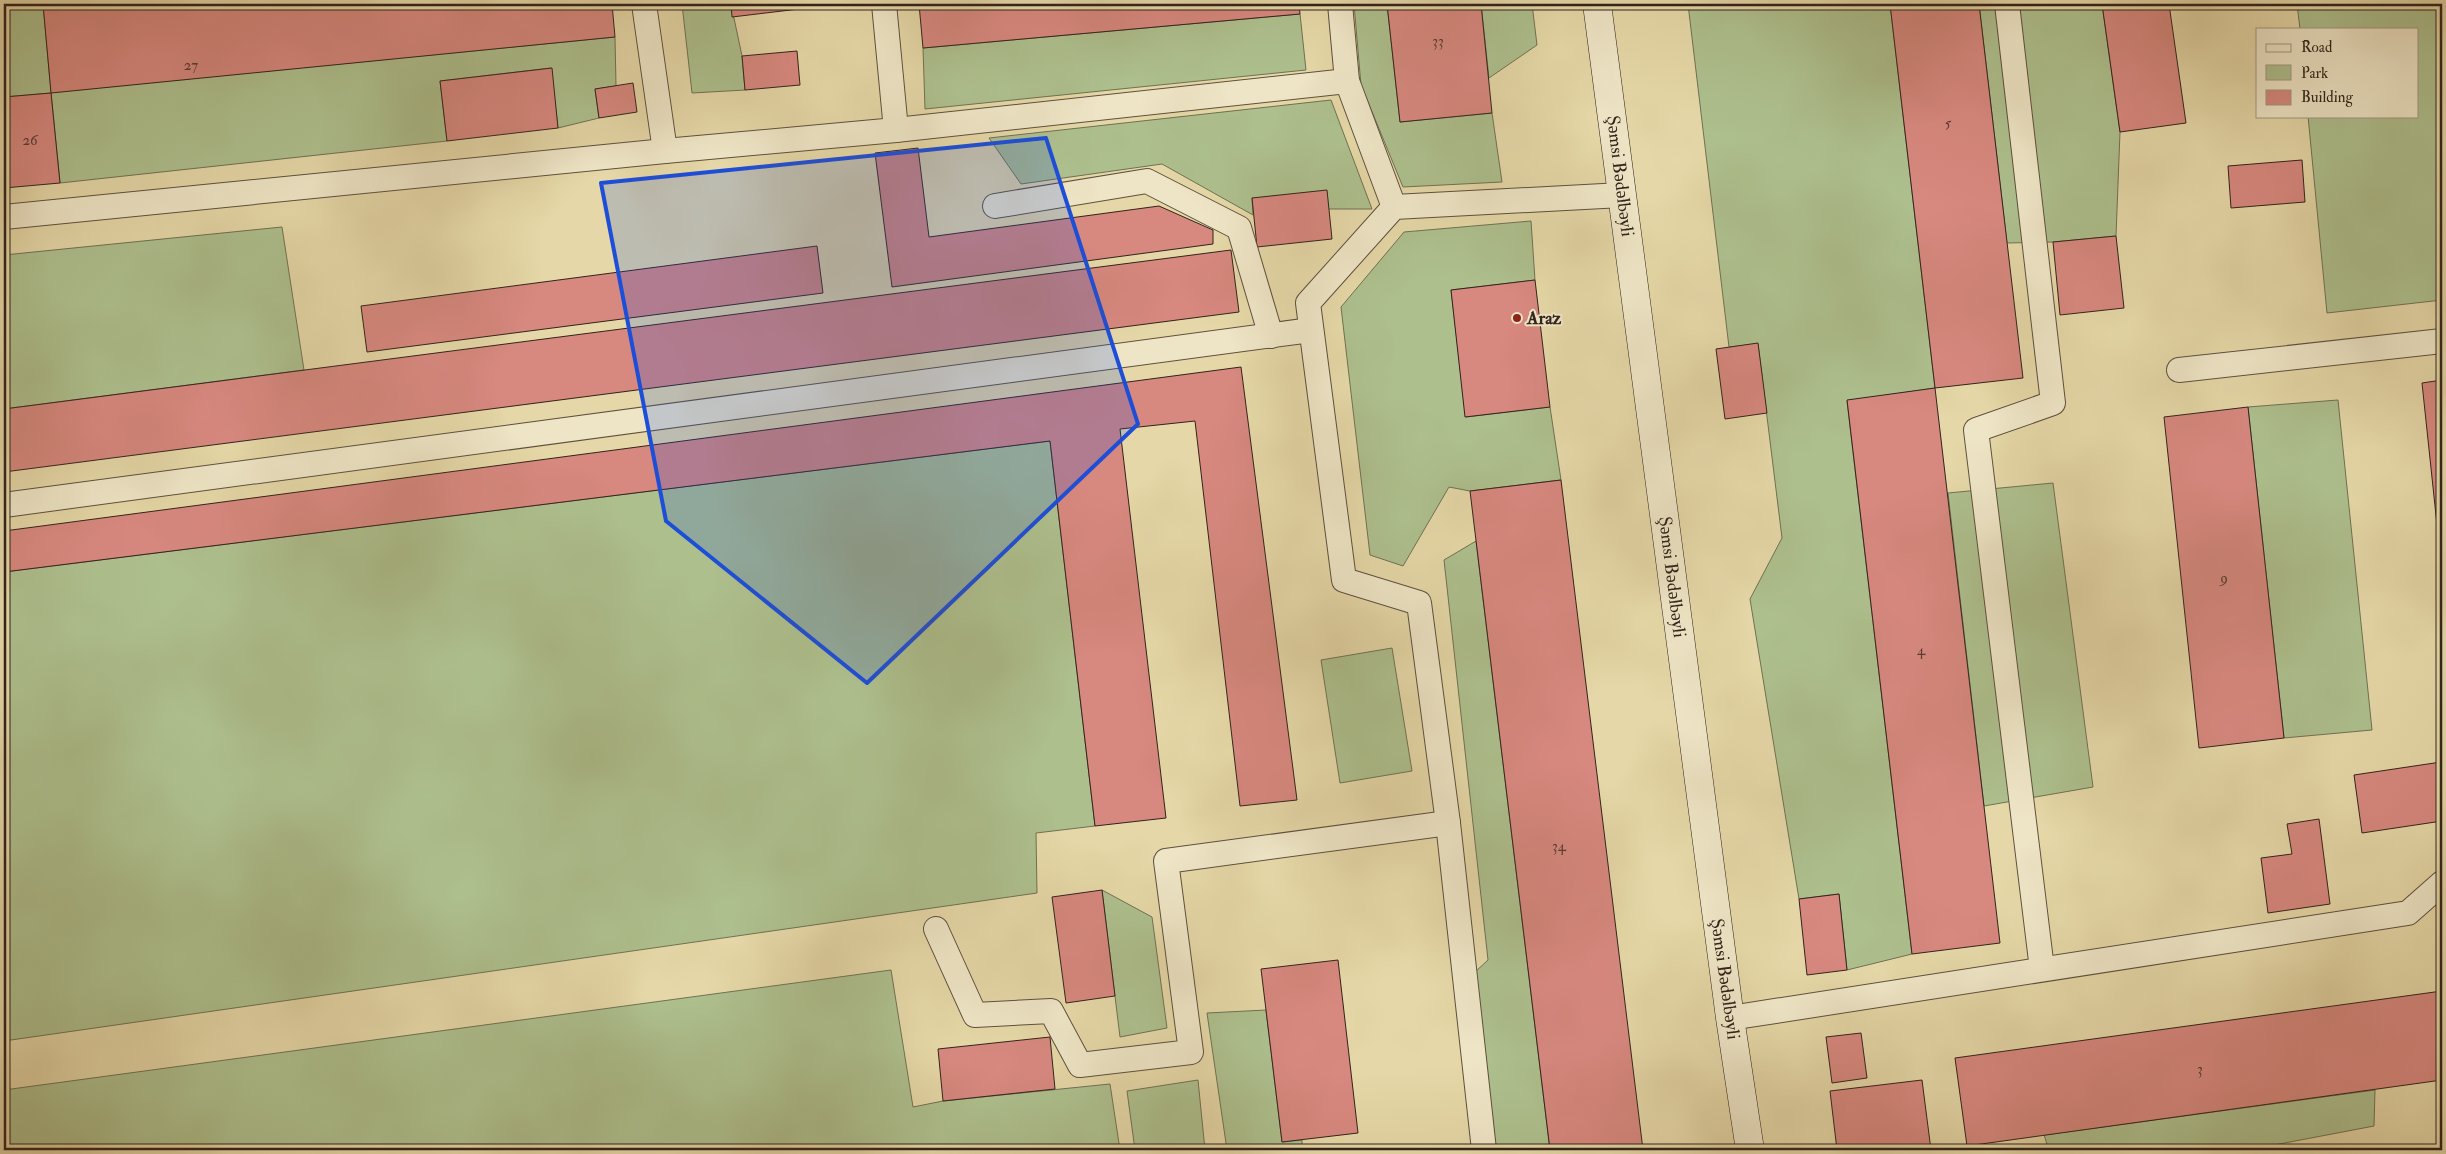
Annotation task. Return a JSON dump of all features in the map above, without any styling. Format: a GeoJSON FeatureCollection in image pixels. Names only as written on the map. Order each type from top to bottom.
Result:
{"type":"FeatureCollection","features":[{"type":"Feature","properties":{"kind":"street","name":"Şəmsi Bədəlbəyli"},"geometry":{"type":"LineString","coordinates":[[1597,4],[1730,1018],[1750,1150]]}},
{"type":"Feature","properties":{"kind":"lane"},"geometry":{"type":"LineString","coordinates":[[644,4],[665,151]]}},
{"type":"Feature","properties":{"kind":"lane"},"geometry":{"type":"LineString","coordinates":[[884,4],[896,130]]}},
{"type":"Feature","properties":{"kind":"lane"},"geometry":{"type":"LineString","coordinates":[[1340,4],[1347,81],[1394,206]]}},
{"type":"Feature","properties":{"kind":"lane"},"geometry":{"type":"LineString","coordinates":[[2007,4],[2053,403],[1976,430],[2042,970]]}},
{"type":"Feature","properties":{"kind":"lane"},"geometry":{"type":"LineString","coordinates":[[4,217],[665,151],[896,130],[1347,81]]}},
{"type":"Feature","properties":{"kind":"lane"},"geometry":{"type":"LineString","coordinates":[[995,206],[1147,182],[1239,228],[1272,336]]}},
{"type":"Feature","properties":{"kind":"lane"},"geometry":{"type":"LineString","coordinates":[[1484,1150],[1448,823],[1419,603],[1344,580],[1308,303],[1394,206],[1622,195]]}},
{"type":"Feature","properties":{"kind":"lane"},"geometry":{"type":"LineString","coordinates":[[4,505],[1311,330]]}},
{"type":"Feature","properties":{"kind":"lane"},"geometry":{"type":"LineString","coordinates":[[2179,370],[2442,341]]}},
{"type":"Feature","properties":{"kind":"lane"},"geometry":{"type":"LineString","coordinates":[[936,929],[975,1016],[1051,1011],[1080,1065],[1191,1052],[1166,861],[1448,823]]}},
{"type":"Feature","properties":{"kind":"lane"},"geometry":{"type":"LineString","coordinates":[[1730,1018],[2408,913],[2442,884]]}},
{"type":"Feature","properties":{"kind":"highlighted area"},"geometry":{"type":"Polygon","coordinates":[[[1046,138],[1138,424],[867,683],[666,521],[601,183],[1046,138]]]}},
{"type":"Feature","properties":{"kind":"green space"},"geometry":{"type":"Polygon","coordinates":[[[43,4],[51,92],[615,37],[616,86],[595,89],[599,118],[558,128],[551,68],[440,81],[447,141],[60,183],[51,93],[4,97],[4,7],[43,4]]]}},
{"type":"Feature","properties":{"kind":"green space"},"geometry":{"type":"Polygon","coordinates":[[[682,4],[731,4],[742,56],[745,90],[692,93],[682,4]]]}},
{"type":"Feature","properties":{"kind":"green space"},"geometry":{"type":"Polygon","coordinates":[[[1354,4],[1387,4],[1400,122],[1492,113],[1502,182],[1403,187],[1361,85],[1354,4]]]}},
{"type":"Feature","properties":{"kind":"green space"},"geometry":{"type":"Polygon","coordinates":[[[1481,4],[1532,4],[1537,45],[1489,78],[1481,4]]]}},
{"type":"Feature","properties":{"kind":"green space"},"geometry":{"type":"Polygon","coordinates":[[[1688,4],[1890,4],[1935,388],[1847,401],[1912,954],[1847,970],[1839,894],[1799,899],[1750,599],[1782,538],[1758,344],[1729,347],[1688,4]]]}},
{"type":"Feature","properties":{"kind":"green space"},"geometry":{"type":"Polygon","coordinates":[[[1979,4],[2102,4],[2120,132],[2116,236],[2053,242],[2007,243],[1979,4]]]}},
{"type":"Feature","properties":{"kind":"green space"},"geometry":{"type":"Polygon","coordinates":[[[2297,4],[2442,4],[2442,300],[2327,313],[2308,118],[2418,118],[2418,28],[2300,28],[2297,4]]]}},
{"type":"Feature","properties":{"kind":"green space"},"geometry":{"type":"Polygon","coordinates":[[[1300,14],[1306,70],[925,109],[923,48],[1300,14]]]}},
{"type":"Feature","properties":{"kind":"green space"},"geometry":{"type":"Polygon","coordinates":[[[1331,100],[1372,209],[1329,209],[1252,198],[1253,215],[1162,164],[1021,184],[989,138],[1331,100]]]}},
{"type":"Feature","properties":{"kind":"green space"},"geometry":{"type":"Polygon","coordinates":[[[1531,221],[1535,280],[1451,290],[1466,417],[1550,407],[1561,480],[1470,491],[1449,487],[1403,566],[1370,555],[1341,307],[1404,232],[1531,221]]]}},
{"type":"Feature","properties":{"kind":"green space"},"geometry":{"type":"Polygon","coordinates":[[[282,227],[304,370],[4,409],[4,255],[282,227]]]}},
{"type":"Feature","properties":{"kind":"green space"},"geometry":{"type":"Polygon","coordinates":[[[2338,400],[2372,730],[2284,738],[2248,407],[2338,400]]]}},
{"type":"Feature","properties":{"kind":"green space"},"geometry":{"type":"Polygon","coordinates":[[[1050,441],[1095,826],[1036,833],[1037,893],[4,1041],[4,572],[1050,441]]]}},
{"type":"Feature","properties":{"kind":"green space"},"geometry":{"type":"Polygon","coordinates":[[[2053,483],[2093,787],[1984,806],[1948,493],[2053,483]]]}},
{"type":"Feature","properties":{"kind":"green space"},"geometry":{"type":"Polygon","coordinates":[[[1476,541],[1550,1150],[1496,1150],[1475,972],[1488,960],[1444,560],[1476,541]]]}},
{"type":"Feature","properties":{"kind":"green space"},"geometry":{"type":"Polygon","coordinates":[[[1392,648],[1412,771],[1340,783],[1321,660],[1392,648]]]}},
{"type":"Feature","properties":{"kind":"green space"},"geometry":{"type":"Polygon","coordinates":[[[1102,890],[1152,917],[1167,1028],[1120,1037],[1102,890]]]}},
{"type":"Feature","properties":{"kind":"green space"},"geometry":{"type":"Polygon","coordinates":[[[891,970],[913,1107],[943,1101],[1110,1084],[1120,1150],[4,1150],[4,1090],[891,970]]]}},
{"type":"Feature","properties":{"kind":"green space"},"geometry":{"type":"Polygon","coordinates":[[[1266,1010],[1282,1142],[1302,1140],[1302,1150],[1227,1150],[1207,1013],[1266,1010]]]}},
{"type":"Feature","properties":{"kind":"green space"},"geometry":{"type":"Polygon","coordinates":[[[1198,1080],[1205,1150],[1135,1150],[1127,1091],[1198,1080]]]}},
{"type":"Feature","properties":{"kind":"green space"},"geometry":{"type":"Polygon","coordinates":[[[2375,1090],[2374,1126],[2248,1150],[2049,1150],[2044,1135],[2375,1090]]]}},
{"type":"Feature","properties":{"kind":"building"},"geometry":{"type":"Polygon","coordinates":[[[4,4],[36,4],[4,7],[4,4]]]}},
{"type":"Feature","properties":{"kind":"building"},"geometry":{"type":"Polygon","coordinates":[[[43,4],[612,4],[615,37],[51,93],[43,4]]]}},
{"type":"Feature","properties":{"kind":"building"},"geometry":{"type":"Polygon","coordinates":[[[731,4],[823,4],[824,6],[732,17],[731,4]]]}},
{"type":"Feature","properties":{"kind":"building"},"geometry":{"type":"Polygon","coordinates":[[[919,4],[1299,4],[1300,14],[923,48],[919,4]]]}},
{"type":"Feature","properties":{"kind":"building"},"geometry":{"type":"Polygon","coordinates":[[[1387,4],[1481,4],[1492,113],[1400,122],[1387,4]]]}},
{"type":"Feature","properties":{"kind":"building"},"geometry":{"type":"Polygon","coordinates":[[[1890,4],[1979,4],[2023,378],[1935,388],[1890,4]]]}},
{"type":"Feature","properties":{"kind":"building"},"geometry":{"type":"Polygon","coordinates":[[[2102,4],[2169,4],[2186,123],[2120,132],[2102,4]]]}},
{"type":"Feature","properties":{"kind":"building"},"geometry":{"type":"Polygon","coordinates":[[[797,51],[800,85],[745,90],[742,56],[797,51]]]}},
{"type":"Feature","properties":{"kind":"building"},"geometry":{"type":"Polygon","coordinates":[[[552,68],[558,128],[447,141],[440,81],[552,68]]]}},
{"type":"Feature","properties":{"kind":"building"},"geometry":{"type":"Polygon","coordinates":[[[633,83],[637,112],[599,118],[595,89],[633,83]]]}},
{"type":"Feature","properties":{"kind":"building"},"geometry":{"type":"Polygon","coordinates":[[[51,93],[60,183],[4,188],[4,97],[51,93]]]}},
{"type":"Feature","properties":{"kind":"building"},"geometry":{"type":"Polygon","coordinates":[[[918,148],[929,237],[1159,206],[1213,230],[1213,244],[892,287],[875,153],[918,148]]]}},
{"type":"Feature","properties":{"kind":"building"},"geometry":{"type":"Polygon","coordinates":[[[2302,160],[2305,202],[2231,208],[2228,166],[2302,160]]]}},
{"type":"Feature","properties":{"kind":"building"},"geometry":{"type":"Polygon","coordinates":[[[1327,190],[1332,239],[1257,247],[1252,198],[1327,190]]]}},
{"type":"Feature","properties":{"kind":"building"},"geometry":{"type":"Polygon","coordinates":[[[2116,236],[2124,308],[2060,315],[2053,242],[2116,236]]]}},
{"type":"Feature","properties":{"kind":"building"},"geometry":{"type":"Polygon","coordinates":[[[817,246],[823,293],[367,352],[361,306],[817,246]]]}},
{"type":"Feature","properties":{"kind":"building"},"geometry":{"type":"Polygon","coordinates":[[[1231,250],[1239,312],[4,472],[4,409],[1231,250]]]}},
{"type":"Feature","properties":{"kind":"building"},"geometry":{"type":"Polygon","coordinates":[[[1535,280],[1550,407],[1465,417],[1451,290],[1535,280]]]}},
{"type":"Feature","properties":{"kind":"building"},"geometry":{"type":"Polygon","coordinates":[[[1758,343],[1767,413],[1725,419],[1716,349],[1758,343]]]}},
{"type":"Feature","properties":{"kind":"building"},"geometry":{"type":"Polygon","coordinates":[[[1241,367],[1297,800],[1240,806],[1195,421],[1120,429],[1166,818],[1095,826],[1050,441],[4,572],[4,531],[1241,367]]]}},
{"type":"Feature","properties":{"kind":"building"},"geometry":{"type":"Polygon","coordinates":[[[2442,380],[2442,572],[2422,383],[2442,380]]]}},
{"type":"Feature","properties":{"kind":"building"},"geometry":{"type":"Polygon","coordinates":[[[1935,388],[2000,943],[1912,954],[1847,400],[1935,388]]]}},
{"type":"Feature","properties":{"kind":"building"},"geometry":{"type":"Polygon","coordinates":[[[2248,407],[2284,738],[2199,748],[2164,417],[2248,407]]]}},
{"type":"Feature","properties":{"kind":"building"},"geometry":{"type":"Polygon","coordinates":[[[1561,480],[1643,1150],[1550,1150],[1470,491],[1561,480]]]}},
{"type":"Feature","properties":{"kind":"building"},"geometry":{"type":"Polygon","coordinates":[[[2441,762],[2442,821],[2362,833],[2354,775],[2441,762]]]}},
{"type":"Feature","properties":{"kind":"building"},"geometry":{"type":"Polygon","coordinates":[[[2319,819],[2330,904],[2268,913],[2261,858],[2292,854],[2287,824],[2319,819]]]}},
{"type":"Feature","properties":{"kind":"building"},"geometry":{"type":"Polygon","coordinates":[[[1102,890],[1115,996],[1066,1003],[1052,897],[1102,890]]]}},
{"type":"Feature","properties":{"kind":"building"},"geometry":{"type":"Polygon","coordinates":[[[1839,894],[1847,970],[1807,975],[1799,899],[1839,894]]]}},
{"type":"Feature","properties":{"kind":"building"},"geometry":{"type":"Polygon","coordinates":[[[1338,960],[1358,1133],[1282,1142],[1261,969],[1338,960]]]}},
{"type":"Feature","properties":{"kind":"building"},"geometry":{"type":"Polygon","coordinates":[[[2442,991],[2442,1080],[1967,1146],[1955,1058],[2442,991]]]}},
{"type":"Feature","properties":{"kind":"building"},"geometry":{"type":"Polygon","coordinates":[[[1861,1033],[1867,1078],[1832,1083],[1826,1037],[1861,1033]]]}},
{"type":"Feature","properties":{"kind":"building"},"geometry":{"type":"Polygon","coordinates":[[[1050,1037],[1055,1089],[943,1101],[938,1049],[1050,1037]]]}},
{"type":"Feature","properties":{"kind":"building"},"geometry":{"type":"Polygon","coordinates":[[[1922,1080],[1931,1150],[1837,1150],[1830,1091],[1922,1080]]]}},
{"type":"Feature","properties":{"kind":"place","name":"Araz"},"geometry":{"type":"Point","coordinates":[1517,318]}}]}
